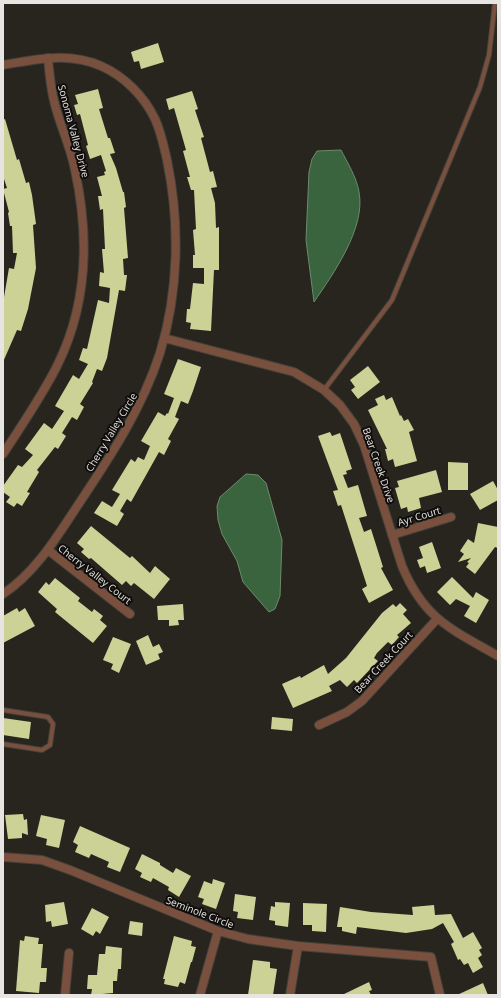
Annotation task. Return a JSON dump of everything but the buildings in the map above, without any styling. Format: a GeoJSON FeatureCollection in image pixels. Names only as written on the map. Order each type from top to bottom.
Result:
{"type":"FeatureCollection","features":[{"type":"Feature","properties":{"kind":"street","name":"Cherry Valley Circle"},"geometry":{"type":"LineString","coordinates":[[3,65],[48,58],[65,57],[83,60],[101,66],[122,78],[142,97],[155,119],[171,181],[176,242],[175,275],[164,338],[146,393],[125,433],[48,550],[30,572],[3,594]]}},
{"type":"Feature","properties":{"kind":"street","name":"Sonoma Valley Drive"},"geometry":{"type":"LineString","coordinates":[[3,454],[43,391],[58,364],[69,337],[78,306],[84,267],[85,239],[82,206],[75,168],[52,92],[48,58]]}},
{"type":"Feature","properties":{"kind":"street","name":"Bear Creek Drive"},"geometry":{"type":"LineString","coordinates":[[164,338],[294,372],[324,390],[340,405],[354,424],[364,445],[402,566],[410,586],[422,603],[437,619],[498,656]]}},
{"type":"Feature","properties":{"kind":"street","name":"Ayr Court"},"geometry":{"type":"LineString","coordinates":[[392,535],[451,517]]}},
{"type":"Feature","properties":{"kind":"street","name":"Cherry Valley Court"},"geometry":{"type":"LineString","coordinates":[[48,550],[130,614]]}},
{"type":"Feature","properties":{"kind":"street","name":"Bear Creek Court"},"geometry":{"type":"LineString","coordinates":[[319,725],[347,712],[362,701],[437,619]]}},
{"type":"Feature","properties":{"kind":"street","name":"Seminole Circle"},"geometry":{"type":"LineString","coordinates":[[3,857],[42,860],[70,870],[218,931],[269,943],[431,957],[440,995]]}},
{"type":"Feature","properties":{"kind":"street"},"geometry":{"type":"LineString","coordinates":[[200,995],[218,931]]}},
{"type":"Feature","properties":{"kind":"street"},"geometry":{"type":"LineString","coordinates":[[290,995],[298,946]]}},
{"type":"Feature","properties":{"kind":"street"},"geometry":{"type":"LineString","coordinates":[[65,995],[69,953]]}},
{"type":"Feature","properties":{"kind":"lane"},"geometry":{"type":"LineString","coordinates":[[324,390],[392,300],[480,86],[490,55],[495,3]]}},
{"type":"Feature","properties":{"kind":"lane"},"geometry":{"type":"LineString","coordinates":[[3,710],[48,717],[53,724],[50,746],[42,750],[3,744]]}},
{"type":"Feature","properties":{"kind":"shaded area"},"geometry":{"type":"Polygon","coordinates":[[[341,150],[352,170],[358,187],[360,206],[358,220],[346,250],[314,302],[306,240],[309,172],[312,159],[317,151],[341,150]]]}},
{"type":"Feature","properties":{"kind":"shaded area"},"geometry":{"type":"Polygon","coordinates":[[[246,474],[258,475],[266,483],[282,540],[280,596],[275,609],[269,612],[243,582],[237,561],[222,534],[218,520],[217,506],[220,497],[246,474]]]}}]}
